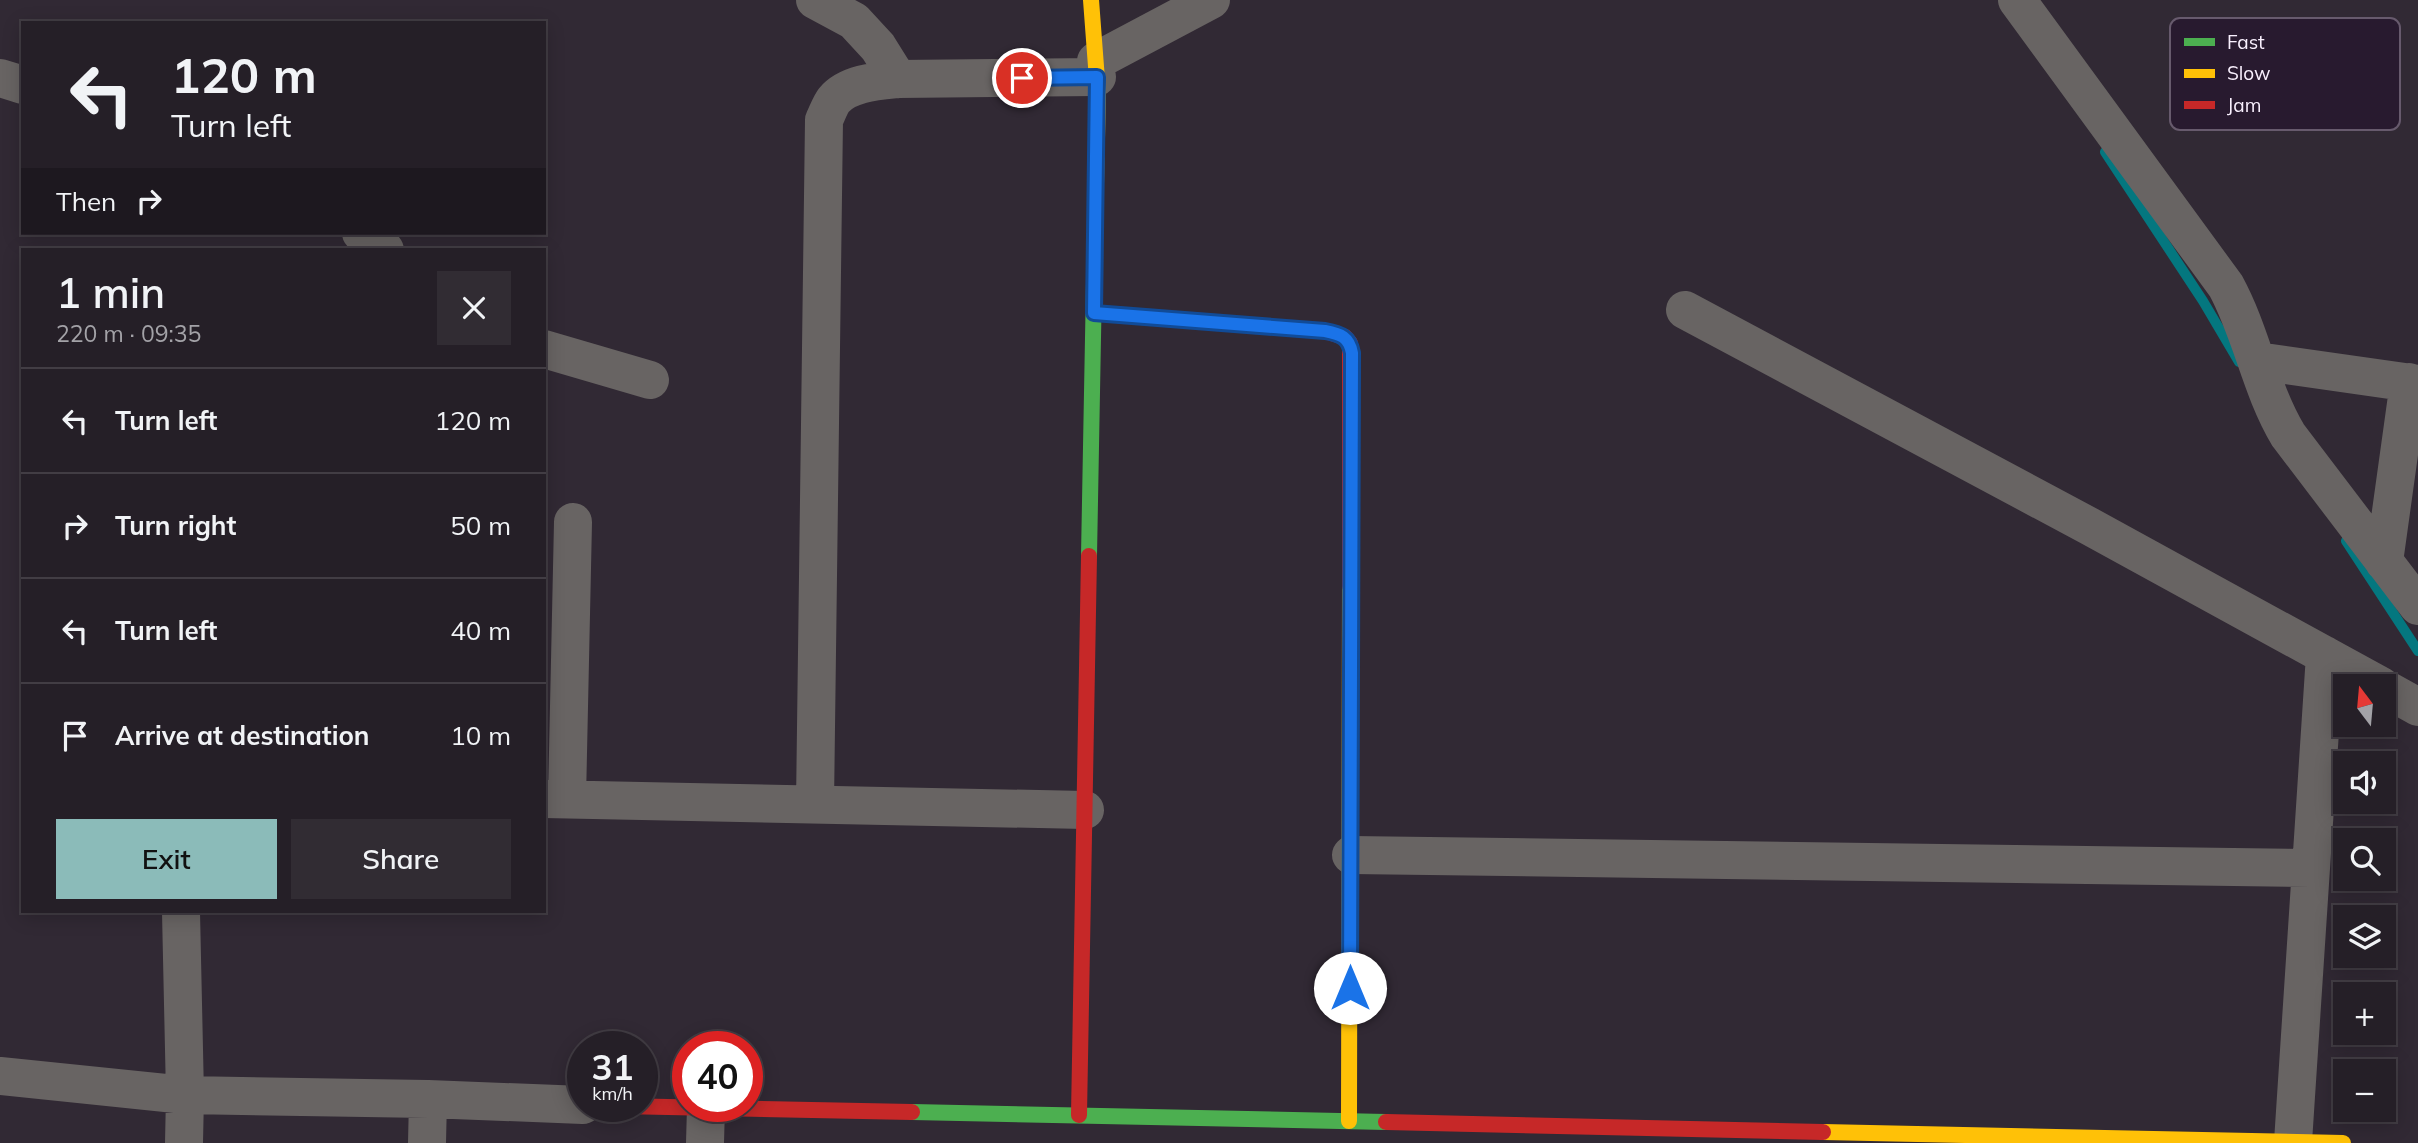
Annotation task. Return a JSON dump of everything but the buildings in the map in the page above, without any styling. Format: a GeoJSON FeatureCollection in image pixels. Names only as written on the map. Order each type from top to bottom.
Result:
{"type":"FeatureCollection","features":[{"type":"Feature","properties":{"kind":"street"},"geometry":{"type":"LineString","coordinates":[[815,0],[854,21],[878,47],[898,79]]}},
{"type":"Feature","properties":{"kind":"street"},"geometry":{"type":"LineString","coordinates":[[1079,1115],[1094,313],[1096,69],[1091,0]]}},
{"type":"Feature","properties":{"kind":"street"},"geometry":{"type":"LineString","coordinates":[[815,804],[824,120],[834,99],[851,89],[877,81],[1096,69],[1211,0]]}},
{"type":"Feature","properties":{"kind":"street"},"geometry":{"type":"LineString","coordinates":[[2017,0],[2226,286],[2240,312],[2269,400],[2288,435],[2418,606]]}},
{"type":"Feature","properties":{"kind":"street"},"geometry":{"type":"LineString","coordinates":[[0,78],[21,84]]}},
{"type":"Feature","properties":{"kind":"street"},"geometry":{"type":"LineString","coordinates":[[364,235],[382,248]]}},
{"type":"Feature","properties":{"kind":"street"},"geometry":{"type":"LineString","coordinates":[[1685,310],[2359,674]]}},
{"type":"Feature","properties":{"kind":"street"},"geometry":{"type":"LineString","coordinates":[[1094,313],[1325,331],[1345,337],[1350,344],[1349,1121]]}},
{"type":"Feature","properties":{"kind":"street"},"geometry":{"type":"LineString","coordinates":[[546,350],[650,380]]}},
{"type":"Feature","properties":{"kind":"street"},"geometry":{"type":"LineString","coordinates":[[2257,361],[2414,383],[2384,562]]}},
{"type":"Feature","properties":{"kind":"street"},"geometry":{"type":"LineString","coordinates":[[573,522],[556,799],[1085,810]]}},
{"type":"Feature","properties":{"kind":"street"},"geometry":{"type":"LineString","coordinates":[[2293,1142],[2325,655]]}},
{"type":"Feature","properties":{"kind":"street"},"geometry":{"type":"LineString","coordinates":[[2396,695],[2418,707]]}},
{"type":"Feature","properties":{"kind":"street"},"geometry":{"type":"LineString","coordinates":[[1351,855],[2311,868]]}},
{"type":"Feature","properties":{"kind":"street"},"geometry":{"type":"LineString","coordinates":[[181,913],[184,1143]]}},
{"type":"Feature","properties":{"kind":"street"},"geometry":{"type":"LineString","coordinates":[[0,1076],[185,1095],[567,1104]]}},
{"type":"Feature","properties":{"kind":"street"},"geometry":{"type":"LineString","coordinates":[[427,1143],[428,1099]]}},
{"type":"Feature","properties":{"kind":"street"},"geometry":{"type":"LineString","coordinates":[[658,1114],[706,1125],[1079,1115],[1349,1121],[1553,1134],[2343,1143]]}},
{"type":"Feature","properties":{"kind":"waterway"},"geometry":{"type":"LineString","coordinates":[[2105,152],[2203,301],[2239,362]]}},
{"type":"Feature","properties":{"kind":"waterway"},"geometry":{"type":"LineString","coordinates":[[2346,541],[2418,651]]}},
{"type":"Feature","properties":{"kind":"traffic: fast"},"geometry":{"type":"LineString","coordinates":[[1089,556],[1095,229]]}},
{"type":"Feature","properties":{"kind":"traffic: fast"},"geometry":{"type":"LineString","coordinates":[[912,1112],[1386,1122]]}},
{"type":"Feature","properties":{"kind":"traffic: slow"},"geometry":{"type":"LineString","coordinates":[[1091,0],[1098,93],[1095,229]]}},
{"type":"Feature","properties":{"kind":"traffic: slow"},"geometry":{"type":"LineString","coordinates":[[1349,1121],[1350,586]]}},
{"type":"Feature","properties":{"kind":"traffic: slow"},"geometry":{"type":"LineString","coordinates":[[1823,1132],[2343,1143]]}},
{"type":"Feature","properties":{"kind":"traffic: jam"},"geometry":{"type":"LineString","coordinates":[[1094,313],[1325,331],[1345,337],[1350,343],[1350,586]]}},
{"type":"Feature","properties":{"kind":"traffic: jam"},"geometry":{"type":"LineString","coordinates":[[1079,1115],[1089,556]]}},
{"type":"Feature","properties":{"kind":"traffic: jam"},"geometry":{"type":"LineString","coordinates":[[658,1107],[912,1112]]}},
{"type":"Feature","properties":{"kind":"traffic: jam"},"geometry":{"type":"LineString","coordinates":[[1386,1122],[1823,1132]]}},
{"type":"Feature","properties":{"kind":"route"},"geometry":{"type":"LineString","coordinates":[[1022,78],[1097,77],[1094,313],[1325,331],[1345,337],[1350,344],[1350,988]]}}]}
